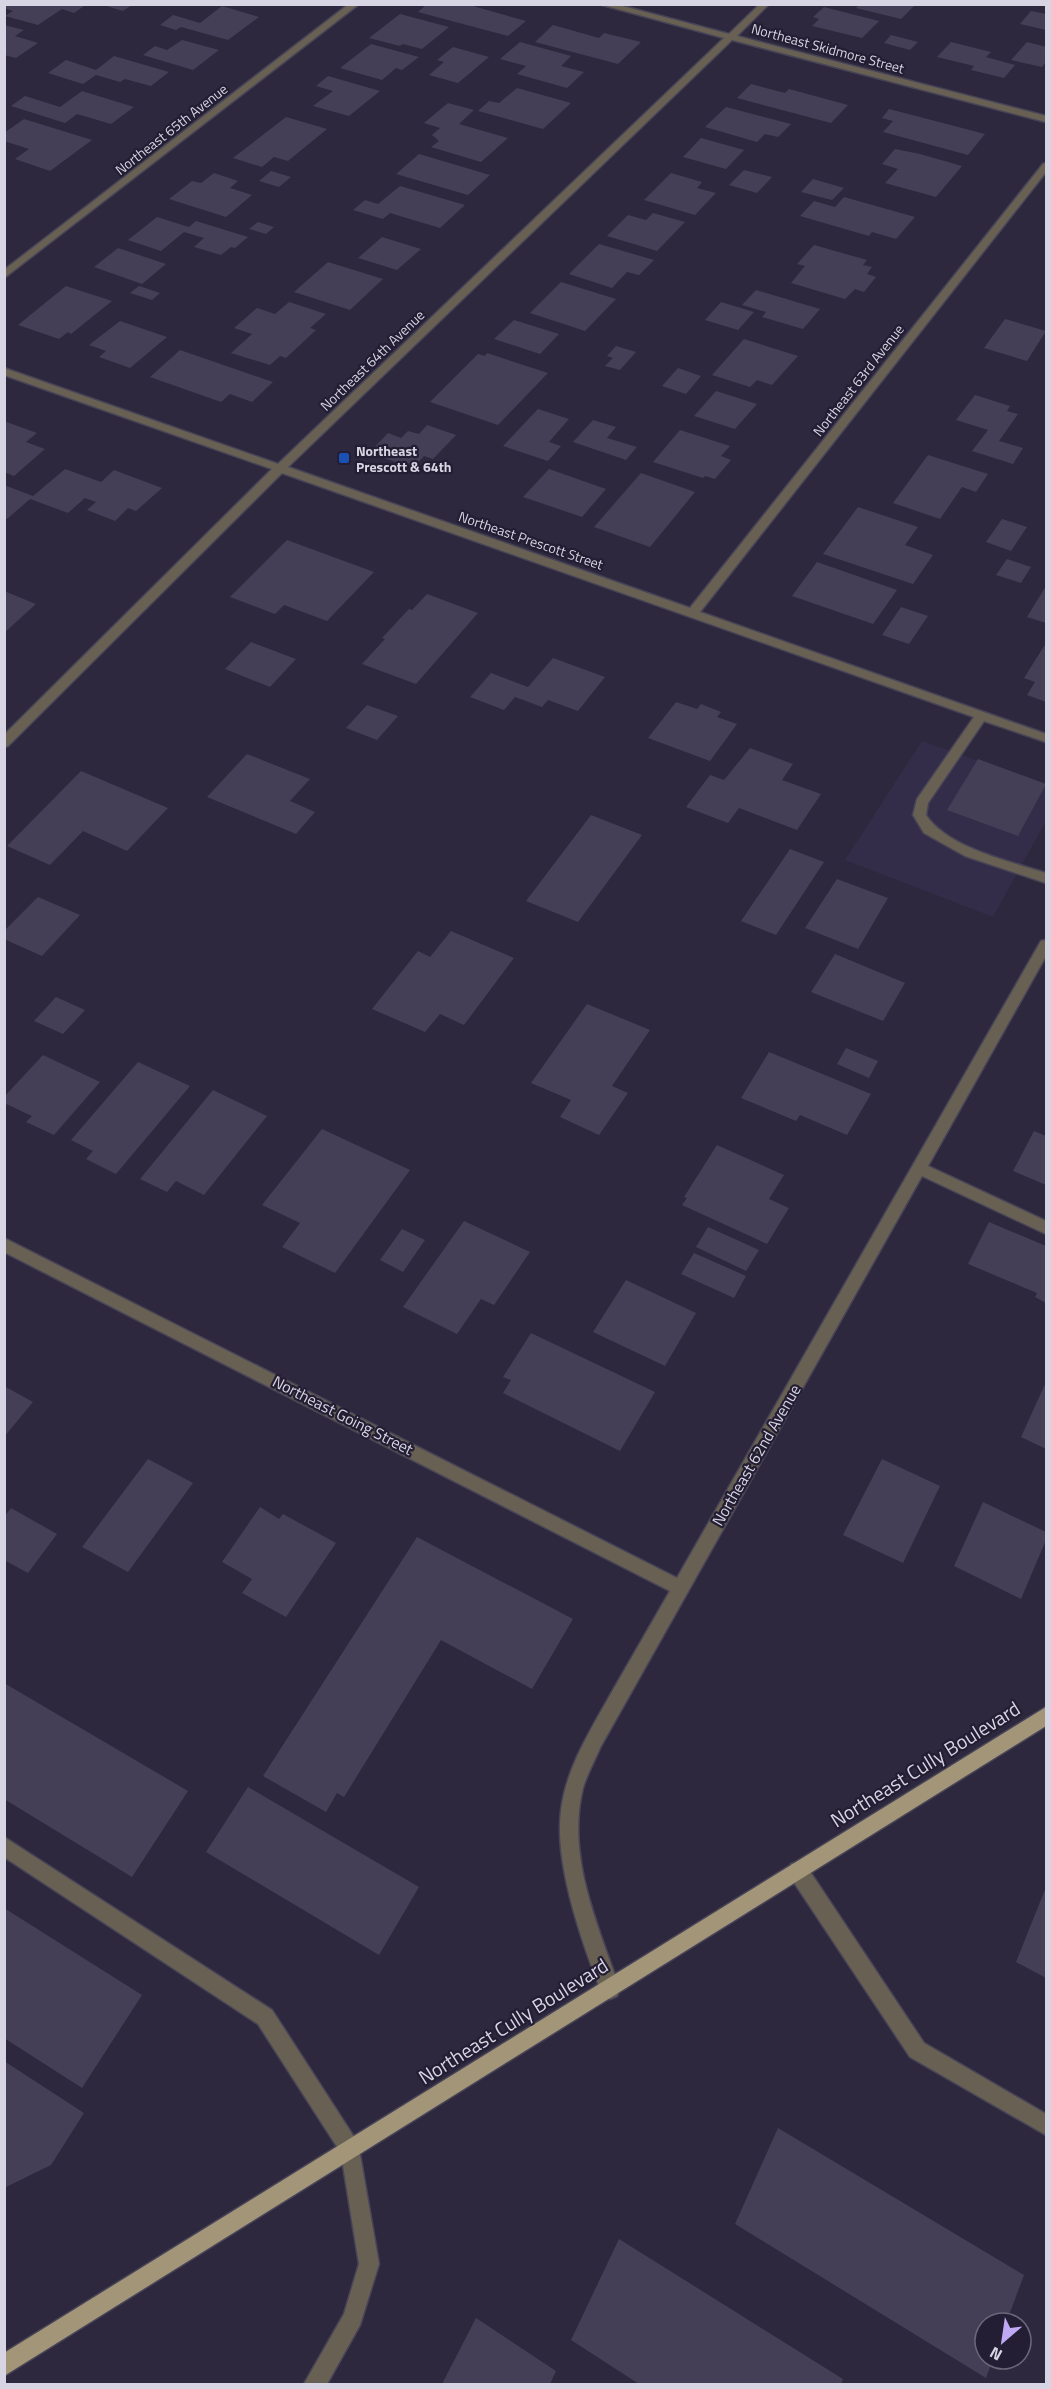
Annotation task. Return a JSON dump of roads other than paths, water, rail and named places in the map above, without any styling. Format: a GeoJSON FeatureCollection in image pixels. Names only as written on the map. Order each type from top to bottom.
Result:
{"type":"FeatureCollection","features":[{"type":"Feature","properties":{"kind":"main road","name":"Northeast Cully Boulevard"},"geometry":{"type":"LineString","coordinates":[[4,2366],[1047,1716]]}},
{"type":"Feature","properties":{"kind":"street","name":"Northeast 65th Avenue"},"geometry":{"type":"LineString","coordinates":[[4,275],[355,4]]}},
{"type":"Feature","properties":{"kind":"street","name":"Northeast Skidmore Street"},"geometry":{"type":"LineString","coordinates":[[603,4],[1047,119]]}},
{"type":"Feature","properties":{"kind":"street","name":"Northeast 64th Avenue"},"geometry":{"type":"LineString","coordinates":[[4,743],[280,468],[765,4]]}},
{"type":"Feature","properties":{"kind":"street","name":"Northeast 63rd Avenue"},"geometry":{"type":"LineString","coordinates":[[693,613],[1047,166]]}},
{"type":"Feature","properties":{"kind":"street","name":"Northeast Prescott Street"},"geometry":{"type":"LineString","coordinates":[[4,371],[1047,738]]}},
{"type":"Feature","properties":{"kind":"street"},"geometry":{"type":"LineString","coordinates":[[982,715],[921,802],[919,815],[929,830],[970,853],[1047,878]]}},
{"type":"Feature","properties":{"kind":"street","name":"Northeast 62nd Avenue"},"geometry":{"type":"LineString","coordinates":[[610,1989],[573,1871],[570,1828],[574,1789],[594,1741],[1047,945]]}},
{"type":"Feature","properties":{"kind":"street"},"geometry":{"type":"LineString","coordinates":[[919,1168],[1047,1228]]}},
{"type":"Feature","properties":{"kind":"street","name":"Northeast Going Street"},"geometry":{"type":"LineString","coordinates":[[4,1244],[680,1588]]}},
{"type":"Feature","properties":{"kind":"street"},"geometry":{"type":"LineString","coordinates":[[4,1846],[264,2017],[351,2150],[369,2264],[353,2318],[315,2385]]}},
{"type":"Feature","properties":{"kind":"street"},"geometry":{"type":"LineString","coordinates":[[798,1871],[917,2050],[1047,2124]]}},
{"type":"Feature","properties":{"kind":"place","name":"Northeast Prescott & 64th"},"geometry":{"type":"Point","coordinates":[344,458]}}]}
